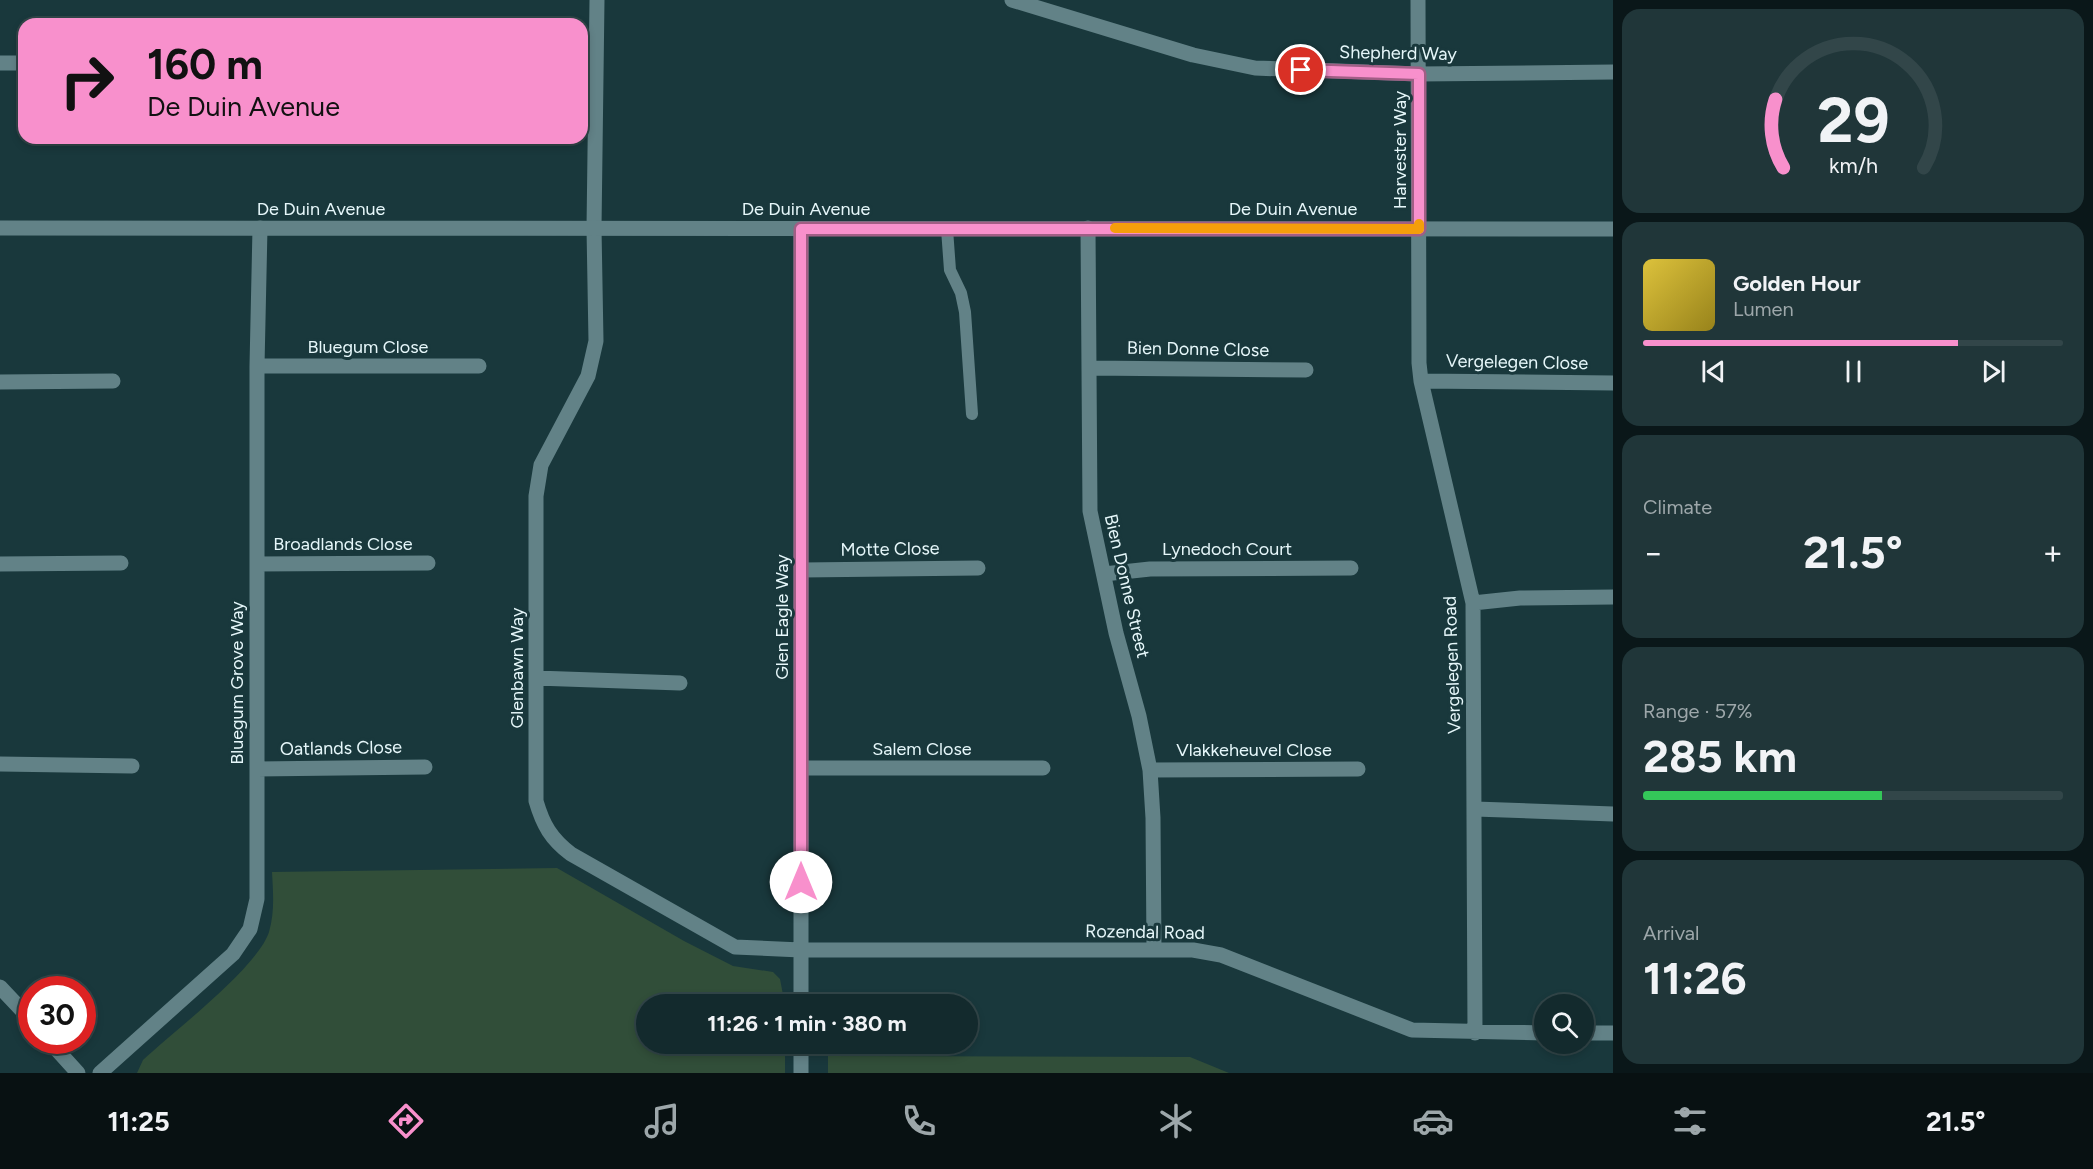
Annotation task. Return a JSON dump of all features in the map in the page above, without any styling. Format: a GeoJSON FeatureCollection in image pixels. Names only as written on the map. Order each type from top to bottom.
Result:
{"type":"FeatureCollection","features":[{"type":"Feature","properties":{"kind":"street","name":"Glenbawn Way"},"geometry":{"type":"LineString","coordinates":[[597,0],[590,61],[596,341],[594,358],[588,376],[548,449],[537,480],[536,801],[542,821],[553,840],[571,854],[735,947],[801,950]]}},
{"type":"Feature","properties":{"kind":"street","name":"Shepherd Way"},"geometry":{"type":"LineString","coordinates":[[1012,0],[1193,55],[1255,68],[1419,74],[1613,72]]}},
{"type":"Feature","properties":{"kind":"street","name":"Harvester Way"},"geometry":{"type":"LineString","coordinates":[[1418,0],[1419,229]]}},
{"type":"Feature","properties":{"kind":"street"},"geometry":{"type":"LineString","coordinates":[[0,63],[18,63]]}},
{"type":"Feature","properties":{"kind":"street","name":"De Duin Avenue"},"geometry":{"type":"LineString","coordinates":[[0,228],[1613,229]]}},
{"type":"Feature","properties":{"kind":"street","name":"Bluegum Grove Way"},"geometry":{"type":"LineString","coordinates":[[100,1073],[233,954],[250,929],[257,899],[257,366],[260,228]]}},
{"type":"Feature","properties":{"kind":"street","name":"Bien Donne Street"},"geometry":{"type":"LineString","coordinates":[[1088,228],[1090,511],[1150,770],[1153,818],[1154,950]]}},
{"type":"Feature","properties":{"kind":"street","name":"Glen Eagle Way"},"geometry":{"type":"LineString","coordinates":[[801,229],[801,994]]}},
{"type":"Feature","properties":{"kind":"street","name":"Vergelegen Road"},"geometry":{"type":"LineString","coordinates":[[1419,229],[1421,381],[1473,603],[1475,1033]]}},
{"type":"Feature","properties":{"kind":"street","name":"Bluegum Close"},"geometry":{"type":"LineString","coordinates":[[257,366],[478,366]]}},
{"type":"Feature","properties":{"kind":"street","name":"Bien Donne Close"},"geometry":{"type":"LineString","coordinates":[[1089,368],[1306,370]]}},
{"type":"Feature","properties":{"kind":"street"},"geometry":{"type":"LineString","coordinates":[[0,382],[113,381]]}},
{"type":"Feature","properties":{"kind":"street","name":"Vergelegen Close"},"geometry":{"type":"LineString","coordinates":[[1421,381],[1613,383]]}},
{"type":"Feature","properties":{"kind":"street"},"geometry":{"type":"LineString","coordinates":[[0,564],[121,563]]}},
{"type":"Feature","properties":{"kind":"street","name":"Broadlands Close"},"geometry":{"type":"LineString","coordinates":[[257,564],[428,563]]}},
{"type":"Feature","properties":{"kind":"street","name":"Motte Close"},"geometry":{"type":"LineString","coordinates":[[802,570],[978,568]]}},
{"type":"Feature","properties":{"kind":"street","name":"Lynedoch Court"},"geometry":{"type":"LineString","coordinates":[[1104,574],[1150,569],[1351,568]]}},
{"type":"Feature","properties":{"kind":"street"},"geometry":{"type":"LineString","coordinates":[[1473,603],[1520,598],[1613,597]]}},
{"type":"Feature","properties":{"kind":"street"},"geometry":{"type":"LineString","coordinates":[[536,678],[680,683]]}},
{"type":"Feature","properties":{"kind":"street"},"geometry":{"type":"LineString","coordinates":[[0,764],[132,766]]}},
{"type":"Feature","properties":{"kind":"street","name":"Oatlands Close"},"geometry":{"type":"LineString","coordinates":[[257,769],[425,766]]}},
{"type":"Feature","properties":{"kind":"street","name":"Salem Close"},"geometry":{"type":"LineString","coordinates":[[801,768],[1043,768]]}},
{"type":"Feature","properties":{"kind":"street","name":"Vlakkeheuvel Close"},"geometry":{"type":"LineString","coordinates":[[1150,770],[1358,769]]}},
{"type":"Feature","properties":{"kind":"street"},"geometry":{"type":"LineString","coordinates":[[1475,809],[1613,814]]}},
{"type":"Feature","properties":{"kind":"street","name":"Rozendal Road"},"geometry":{"type":"LineString","coordinates":[[801,950],[1193,950],[1221,955],[1412,1030],[1534,1033]]}},
{"type":"Feature","properties":{"kind":"street"},"geometry":{"type":"LineString","coordinates":[[0,987],[18,1006]]}},
{"type":"Feature","properties":{"kind":"street"},"geometry":{"type":"LineString","coordinates":[[1594,1033],[1613,1033]]}},
{"type":"Feature","properties":{"kind":"street"},"geometry":{"type":"LineString","coordinates":[[61,1054],[78,1073]]}},
{"type":"Feature","properties":{"kind":"street"},"geometry":{"type":"LineString","coordinates":[[801,1054],[801,1073]]}},
{"type":"Feature","properties":{"kind":"lane"},"geometry":{"type":"LineString","coordinates":[[947,229],[950,270],[961,293],[965,312],[972,414]]}},
{"type":"Feature","properties":{"kind":"green space"},"geometry":{"type":"Polygon","coordinates":[[[557,868],[684,941],[733,966],[773,972],[780,979],[783,994],[636,994],[636,1054],[785,1054],[785,1073],[137,1073],[143,1060],[213,999],[249,963],[262,946],[269,932],[272,917],[272,872],[557,868]]]}},
{"type":"Feature","properties":{"kind":"green space"},"geometry":{"type":"Polygon","coordinates":[[[828,1056],[1190,1057],[1229,1073],[828,1073],[828,1056]]]}},
{"type":"Feature","properties":{"kind":"slow traffic"},"geometry":{"type":"LineString","coordinates":[[1115,228],[1419,229],[1419,224]]}},
{"type":"Feature","properties":{"kind":"route"},"geometry":{"type":"LineString","coordinates":[[801,882],[801,229],[1419,229],[1419,74],[1301,70]]}}]}
